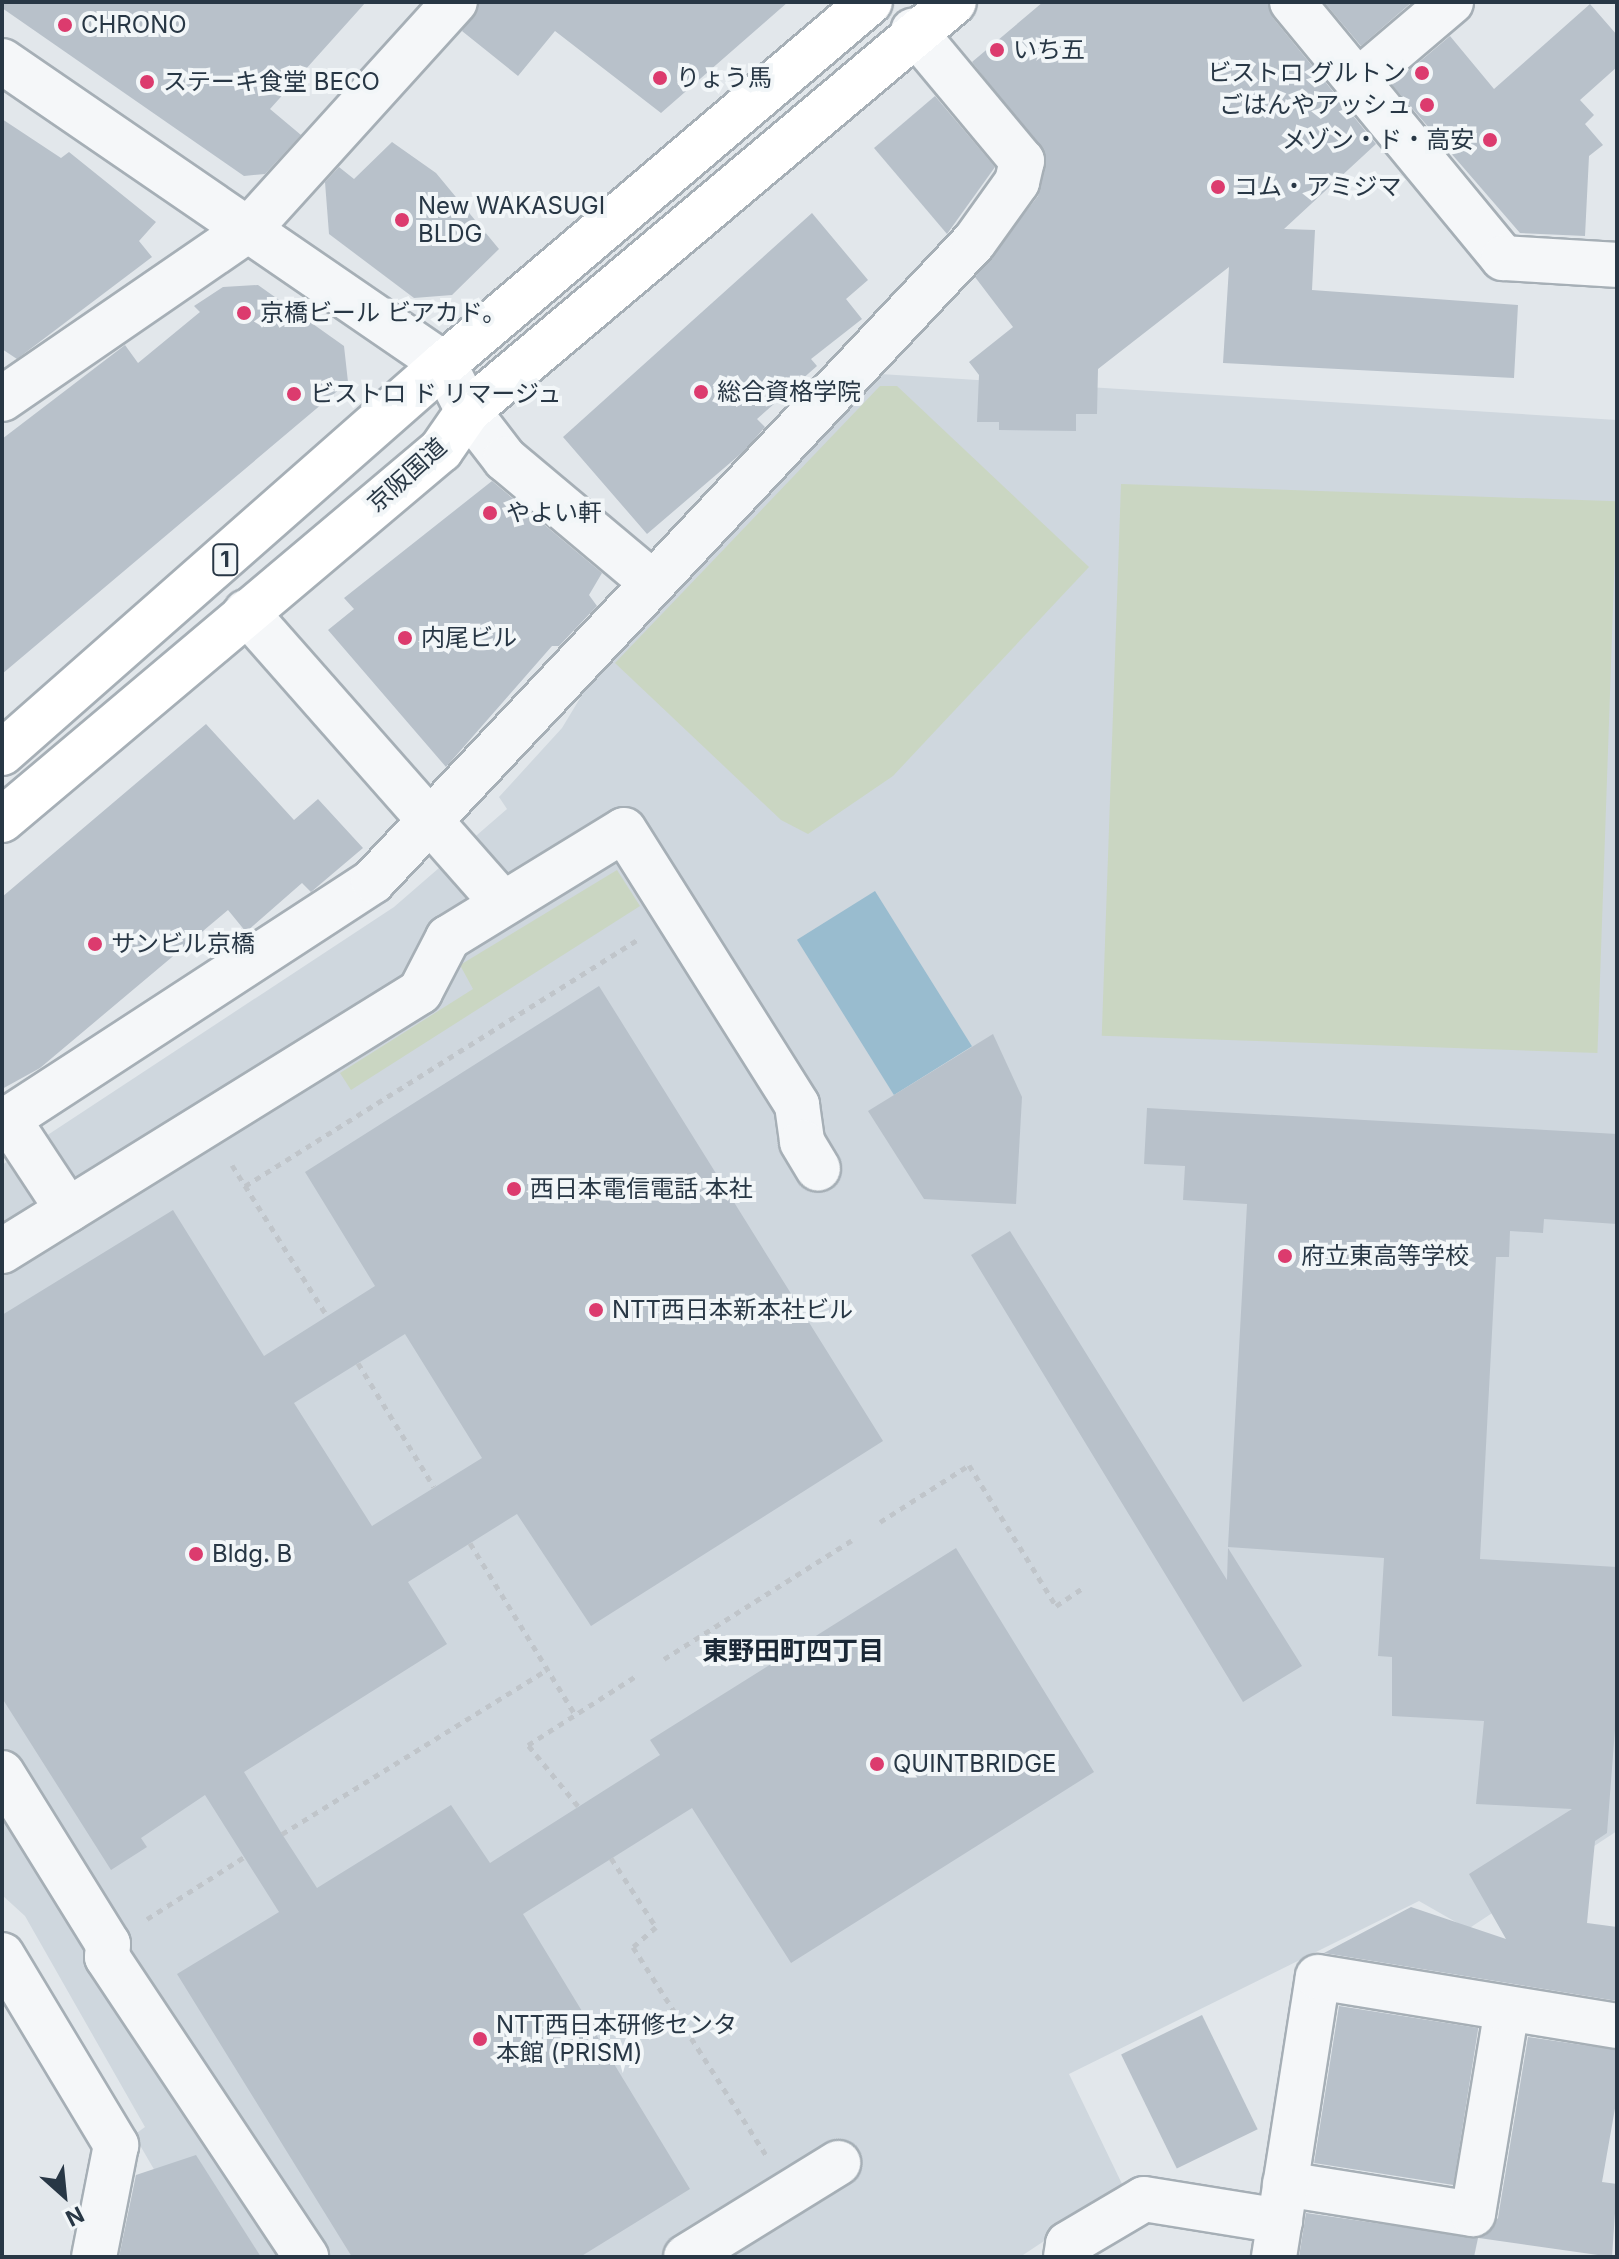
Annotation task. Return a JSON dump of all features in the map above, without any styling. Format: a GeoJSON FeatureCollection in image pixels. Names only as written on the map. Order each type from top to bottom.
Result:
{"type":"FeatureCollection","features":[{"type":"Feature","properties":{"kind":"highway","name":"1"},"geometry":{"type":"LineString","coordinates":[[2,753],[444,364],[870,2]]}},
{"type":"Feature","properties":{"kind":"highway","name":"京阪国道"},"geometry":{"type":"LineString","coordinates":[[2,820],[441,450],[468,411],[913,30],[954,2]]}},
{"type":"Feature","properties":{"kind":"street"},"geometry":{"type":"LineString","coordinates":[[2,399],[248,230],[455,2]]}},
{"type":"Feature","properties":{"kind":"street"},"geometry":{"type":"LineString","coordinates":[[1292,2],[1503,258],[1617,265]]}},
{"type":"Feature","properties":{"kind":"street"},"geometry":{"type":"LineString","coordinates":[[1358,81],[1451,2]]}},
{"type":"Feature","properties":{"kind":"street"},"geometry":{"type":"LineString","coordinates":[[68,1210],[5,1121],[373,881],[974,242],[1017,182],[1019,153],[913,30]]}},
{"type":"Feature","properties":{"kind":"street"},"geometry":{"type":"LineString","coordinates":[[2,61],[444,364],[468,411],[505,459],[653,583]]}},
{"type":"Feature","properties":{"kind":"street"},"geometry":{"type":"LineString","coordinates":[[246,612],[428,822],[503,903]]}},
{"type":"Feature","properties":{"kind":"street"},"geometry":{"type":"LineString","coordinates":[[2,1251],[420,992],[448,938],[624,830],[797,1105],[802,1142],[818,1169]]}},
{"type":"Feature","properties":{"kind":"street"},"geometry":{"type":"LineString","coordinates":[[2,1773],[108,1944],[107,1957],[203,2108],[230,2136],[306,2257]]}},
{"type":"Feature","properties":{"kind":"street"},"geometry":{"type":"LineString","coordinates":[[7,1972],[116,2145],[94,2257]]}},
{"type":"Feature","properties":{"kind":"street"},"geometry":{"type":"LineString","coordinates":[[1280,2221],[1318,1977],[1617,2026]]}},
{"type":"Feature","properties":{"kind":"street"},"geometry":{"type":"LineString","coordinates":[[1066,2257],[1068,2244],[1144,2199],[1280,2221],[1473,2214],[1507,2009]]}},
{"type":"Feature","properties":{"kind":"street"},"geometry":{"type":"LineString","coordinates":[[686,2257],[838,2163]]}},
{"type":"Feature","properties":{"kind":"path"},"geometry":{"type":"LineString","coordinates":[[245,1186],[677,915]]}},
{"type":"Feature","properties":{"kind":"path"},"geometry":{"type":"LineString","coordinates":[[206,1124],[327,1316]]}},
{"type":"Feature","properties":{"kind":"path"},"geometry":{"type":"LineString","coordinates":[[358,1363],[434,1487]]}},
{"type":"Feature","properties":{"kind":"path"},"geometry":{"type":"LineString","coordinates":[[880,1522],[969,1465],[1056,1606],[1083,1588]]}},
{"type":"Feature","properties":{"kind":"path"},"geometry":{"type":"LineString","coordinates":[[664,1659],[852,1540]]}},
{"type":"Feature","properties":{"kind":"path"},"geometry":{"type":"LineString","coordinates":[[470,1543],[576,1716]]}},
{"type":"Feature","properties":{"kind":"path"},"geometry":{"type":"LineString","coordinates":[[282,1834],[547,1670]]}},
{"type":"Feature","properties":{"kind":"path"},"geometry":{"type":"LineString","coordinates":[[578,1806],[528,1745],[636,1676]]}},
{"type":"Feature","properties":{"kind":"path"},"geometry":{"type":"LineString","coordinates":[[108,1944],[244,1857]]}},
{"type":"Feature","properties":{"kind":"path"},"geometry":{"type":"LineString","coordinates":[[611,1858],[656,1927],[633,1947],[790,2193]]}},
{"type":"Feature","properties":{"kind":"shaded area"},"geometry":{"type":"Polygon","coordinates":[[[880,374],[1617,420],[1617,1831],[1468,1929],[1419,1901],[1069,2074],[1124,2188],[1020,2257],[205,2257],[134,2135],[145,2127],[25,1916],[2,1895],[2,1165],[394,907],[507,809],[499,797],[562,728],[591,680],[880,374]]]}},
{"type":"Feature","properties":{"kind":"green space"},"geometry":{"type":"Polygon","coordinates":[[[880,386],[897,386],[1089,567],[893,776],[808,834],[781,820],[615,663],[880,386]]]}},
{"type":"Feature","properties":{"kind":"green space"},"geometry":{"type":"Polygon","coordinates":[[[1121,484],[1617,501],[1597,1053],[1102,1036],[1121,484]]]}},
{"type":"Feature","properties":{"kind":"green space"},"geometry":{"type":"Polygon","coordinates":[[[617,870],[640,906],[351,1090],[340,1073],[473,989],[460,965],[617,870]]]}},
{"type":"Feature","properties":{"kind":"water"},"geometry":{"type":"Polygon","coordinates":[[[875,891],[972,1046],[894,1095],[797,940],[875,891]]]}},
{"type":"Feature","properties":{"kind":"building"},"geometry":{"type":"Polygon","coordinates":[[[2,2],[366,2],[270,109],[301,135],[265,174],[244,176],[2,8],[2,2]]]}},
{"type":"Feature","properties":{"kind":"building"},"geometry":{"type":"Polygon","coordinates":[[[479,2],[788,2],[661,113],[555,31],[518,76],[462,31],[479,2]]]}},
{"type":"Feature","properties":{"kind":"building"},"geometry":{"type":"Polygon","coordinates":[[[1043,2],[1268,2],[1273,18],[1376,144],[1284,229],[1315,230],[1312,290],[1518,305],[1514,378],[1223,363],[1229,267],[1098,369],[1097,414],[1076,414],[1076,431],[999,430],[999,422],[977,422],[979,375],[969,362],[1013,327],[975,277],[1038,196],[1046,156],[972,62],[1043,2]]]}},
{"type":"Feature","properties":{"kind":"building"},"geometry":{"type":"Polygon","coordinates":[[[1324,2],[1412,2],[1361,46],[1324,2]]]}},
{"type":"Feature","properties":{"kind":"building"},"geometry":{"type":"Polygon","coordinates":[[[1590,4],[1617,35],[1617,67],[1580,100],[1594,115],[1585,124],[1603,145],[1589,156],[1585,236],[1520,233],[1392,85],[1450,36],[1494,89],[1590,4]]]}},
{"type":"Feature","properties":{"kind":"building"},"geometry":{"type":"Polygon","coordinates":[[[935,96],[995,167],[947,234],[874,148],[935,96]]]}},
{"type":"Feature","properties":{"kind":"building"},"geometry":{"type":"Polygon","coordinates":[[[2,119],[61,158],[69,152],[156,222],[139,241],[152,257],[17,359],[2,349],[2,119]]]}},
{"type":"Feature","properties":{"kind":"building","name":"New WAKASUGI BLDG"},"geometry":{"type":"Polygon","coordinates":[[[392,142],[436,173],[499,249],[452,295],[414,298],[329,234],[325,182],[339,167],[354,179],[392,142]]]}},
{"type":"Feature","properties":{"kind":"building","name":"総合資格学院"},"geometry":{"type":"Polygon","coordinates":[[[812,213],[868,280],[846,299],[862,319],[811,359],[817,366],[757,419],[765,427],[744,451],[647,534],[563,437],[812,213]]]}},
{"type":"Feature","properties":{"kind":"building"},"geometry":{"type":"Polygon","coordinates":[[[258,285],[344,346],[348,382],[2,674],[2,439],[125,345],[138,363],[200,312],[194,306],[223,287],[258,285]]]}},
{"type":"Feature","properties":{"kind":"building"},"geometry":{"type":"Polygon","coordinates":[[[492,481],[602,573],[589,595],[597,606],[559,646],[552,646],[446,767],[328,630],[354,609],[344,598],[492,481]]]}},
{"type":"Feature","properties":{"kind":"building"},"geometry":{"type":"Polygon","coordinates":[[[206,724],[294,820],[318,799],[363,848],[311,892],[302,883],[246,932],[228,910],[40,1068],[2,1089],[2,897],[206,724]]]}},
{"type":"Feature","properties":{"kind":"building"},"geometry":{"type":"Polygon","coordinates":[[[599,986],[883,1441],[591,1626],[517,1514],[408,1582],[447,1644],[244,1772],[317,1888],[451,1805],[490,1863],[660,1755],[650,1740],[956,1548],[1094,1772],[791,1963],[692,1808],[523,1914],[690,2189],[580,2257],[352,2257],[177,1974],[279,1912],[205,1795],[141,1838],[147,1847],[111,1870],[2,1698],[2,1315],[173,1210],[264,1356],[375,1286],[305,1172],[599,986]],[[405,1334],[294,1403],[372,1526],[482,1458],[405,1334]]]}},
{"type":"Feature","properties":{"kind":"building"},"geometry":{"type":"Polygon","coordinates":[[[993,1034],[1022,1097],[1016,1204],[924,1199],[868,1111],[993,1034]]]}},
{"type":"Feature","properties":{"kind":"building"},"geometry":{"type":"Polygon","coordinates":[[[1147,1108],[1617,1134],[1617,1224],[1544,1219],[1543,1233],[1510,1231],[1509,1257],[1496,1257],[1480,1559],[1617,1567],[1617,1704],[1607,1833],[1595,1841],[1587,1923],[1617,1927],[1617,2001],[1324,1953],[1411,1907],[1506,1939],[1469,1874],[1572,1809],[1476,1804],[1484,1721],[1392,1716],[1392,1657],[1378,1656],[1384,1558],[1228,1547],[1247,1204],[1183,1200],[1185,1166],[1144,1164],[1147,1108]]]}},
{"type":"Feature","properties":{"kind":"building"},"geometry":{"type":"Polygon","coordinates":[[[1010,1231],[1227,1580],[1228,1548],[1302,1666],[1243,1702],[971,1255],[1010,1231]]]}},
{"type":"Feature","properties":{"kind":"building"},"geometry":{"type":"Polygon","coordinates":[[[1339,2006],[1478,2028],[1453,2185],[1314,2163],[1339,2006]]]}},
{"type":"Feature","properties":{"kind":"building"},"geometry":{"type":"Polygon","coordinates":[[[1202,2015],[1258,2129],[1177,2169],[1121,2054],[1202,2015]]]}},
{"type":"Feature","properties":{"kind":"building"},"geometry":{"type":"Polygon","coordinates":[[[1528,2037],[1617,2050],[1617,2097],[1602,2182],[1617,2184],[1612,2257],[1479,2238],[1498,2218],[1528,2037]]]}},
{"type":"Feature","properties":{"kind":"building"},"geometry":{"type":"Polygon","coordinates":[[[196,2155],[261,2257],[119,2257],[136,2175],[196,2155]]]}},
{"type":"Feature","properties":{"kind":"building"},"geometry":{"type":"Polygon","coordinates":[[[1306,2213],[1478,2238],[1474,2257],[1299,2257],[1306,2213]]]}},
{"type":"Feature","properties":{"kind":"place","name":"CHRONO"},"geometry":{"type":"Point","coordinates":[65,25]}},
{"type":"Feature","properties":{"kind":"place","name":"いち五"},"geometry":{"type":"Point","coordinates":[997,50]}},
{"type":"Feature","properties":{"kind":"place","name":"ビストロ グルトン"},"geometry":{"type":"Point","coordinates":[1422,73]}},
{"type":"Feature","properties":{"kind":"place","name":"りょう馬"},"geometry":{"type":"Point","coordinates":[660,78]}},
{"type":"Feature","properties":{"kind":"place","name":"ステーキ食堂 BECO"},"geometry":{"type":"Point","coordinates":[147,82]}},
{"type":"Feature","properties":{"kind":"place","name":"ごはんやアッシュ"},"geometry":{"type":"Point","coordinates":[1427,105]}},
{"type":"Feature","properties":{"kind":"place","name":"メゾン・ド・高安"},"geometry":{"type":"Point","coordinates":[1490,140]}},
{"type":"Feature","properties":{"kind":"place","name":"コム・アミジマ"},"geometry":{"type":"Point","coordinates":[1218,187]}},
{"type":"Feature","properties":{"kind":"place","name":"New WAKASUGI BLDG"},"geometry":{"type":"Point","coordinates":[402,220]}},
{"type":"Feature","properties":{"kind":"place","name":"京橋ビール ビアカド。"},"geometry":{"type":"Point","coordinates":[244,313]}},
{"type":"Feature","properties":{"kind":"place","name":"総合資格学院"},"geometry":{"type":"Point","coordinates":[701,392]}},
{"type":"Feature","properties":{"kind":"place","name":"ビストロ ド リマージュ"},"geometry":{"type":"Point","coordinates":[294,394]}},
{"type":"Feature","properties":{"kind":"place","name":"やよい軒"},"geometry":{"type":"Point","coordinates":[490,513]}},
{"type":"Feature","properties":{"kind":"place","name":"内尾ビル"},"geometry":{"type":"Point","coordinates":[405,638]}},
{"type":"Feature","properties":{"kind":"place","name":"サンビル京橋"},"geometry":{"type":"Point","coordinates":[95,944]}},
{"type":"Feature","properties":{"kind":"place","name":"西日本電信電話 本社"},"geometry":{"type":"Point","coordinates":[514,1189]}},
{"type":"Feature","properties":{"kind":"place","name":"府立東高等学校"},"geometry":{"type":"Point","coordinates":[1285,1256]}},
{"type":"Feature","properties":{"kind":"place","name":"NTT西日本新本社ビル"},"geometry":{"type":"Point","coordinates":[596,1310]}},
{"type":"Feature","properties":{"kind":"place","name":"Bldg. B"},"geometry":{"type":"Point","coordinates":[196,1554]}},
{"type":"Feature","properties":{"kind":"place","name":"QUINTBRIDGE"},"geometry":{"type":"Point","coordinates":[877,1764]}},
{"type":"Feature","properties":{"kind":"place","name":"NTT西日本研修センタ 本館 (PRISM)"},"geometry":{"type":"Point","coordinates":[480,2039]}},
{"type":"Feature","properties":{"kind":"district","name":"東野田町四丁目"},"geometry":{"type":"Point","coordinates":[793,1651]}}]}
